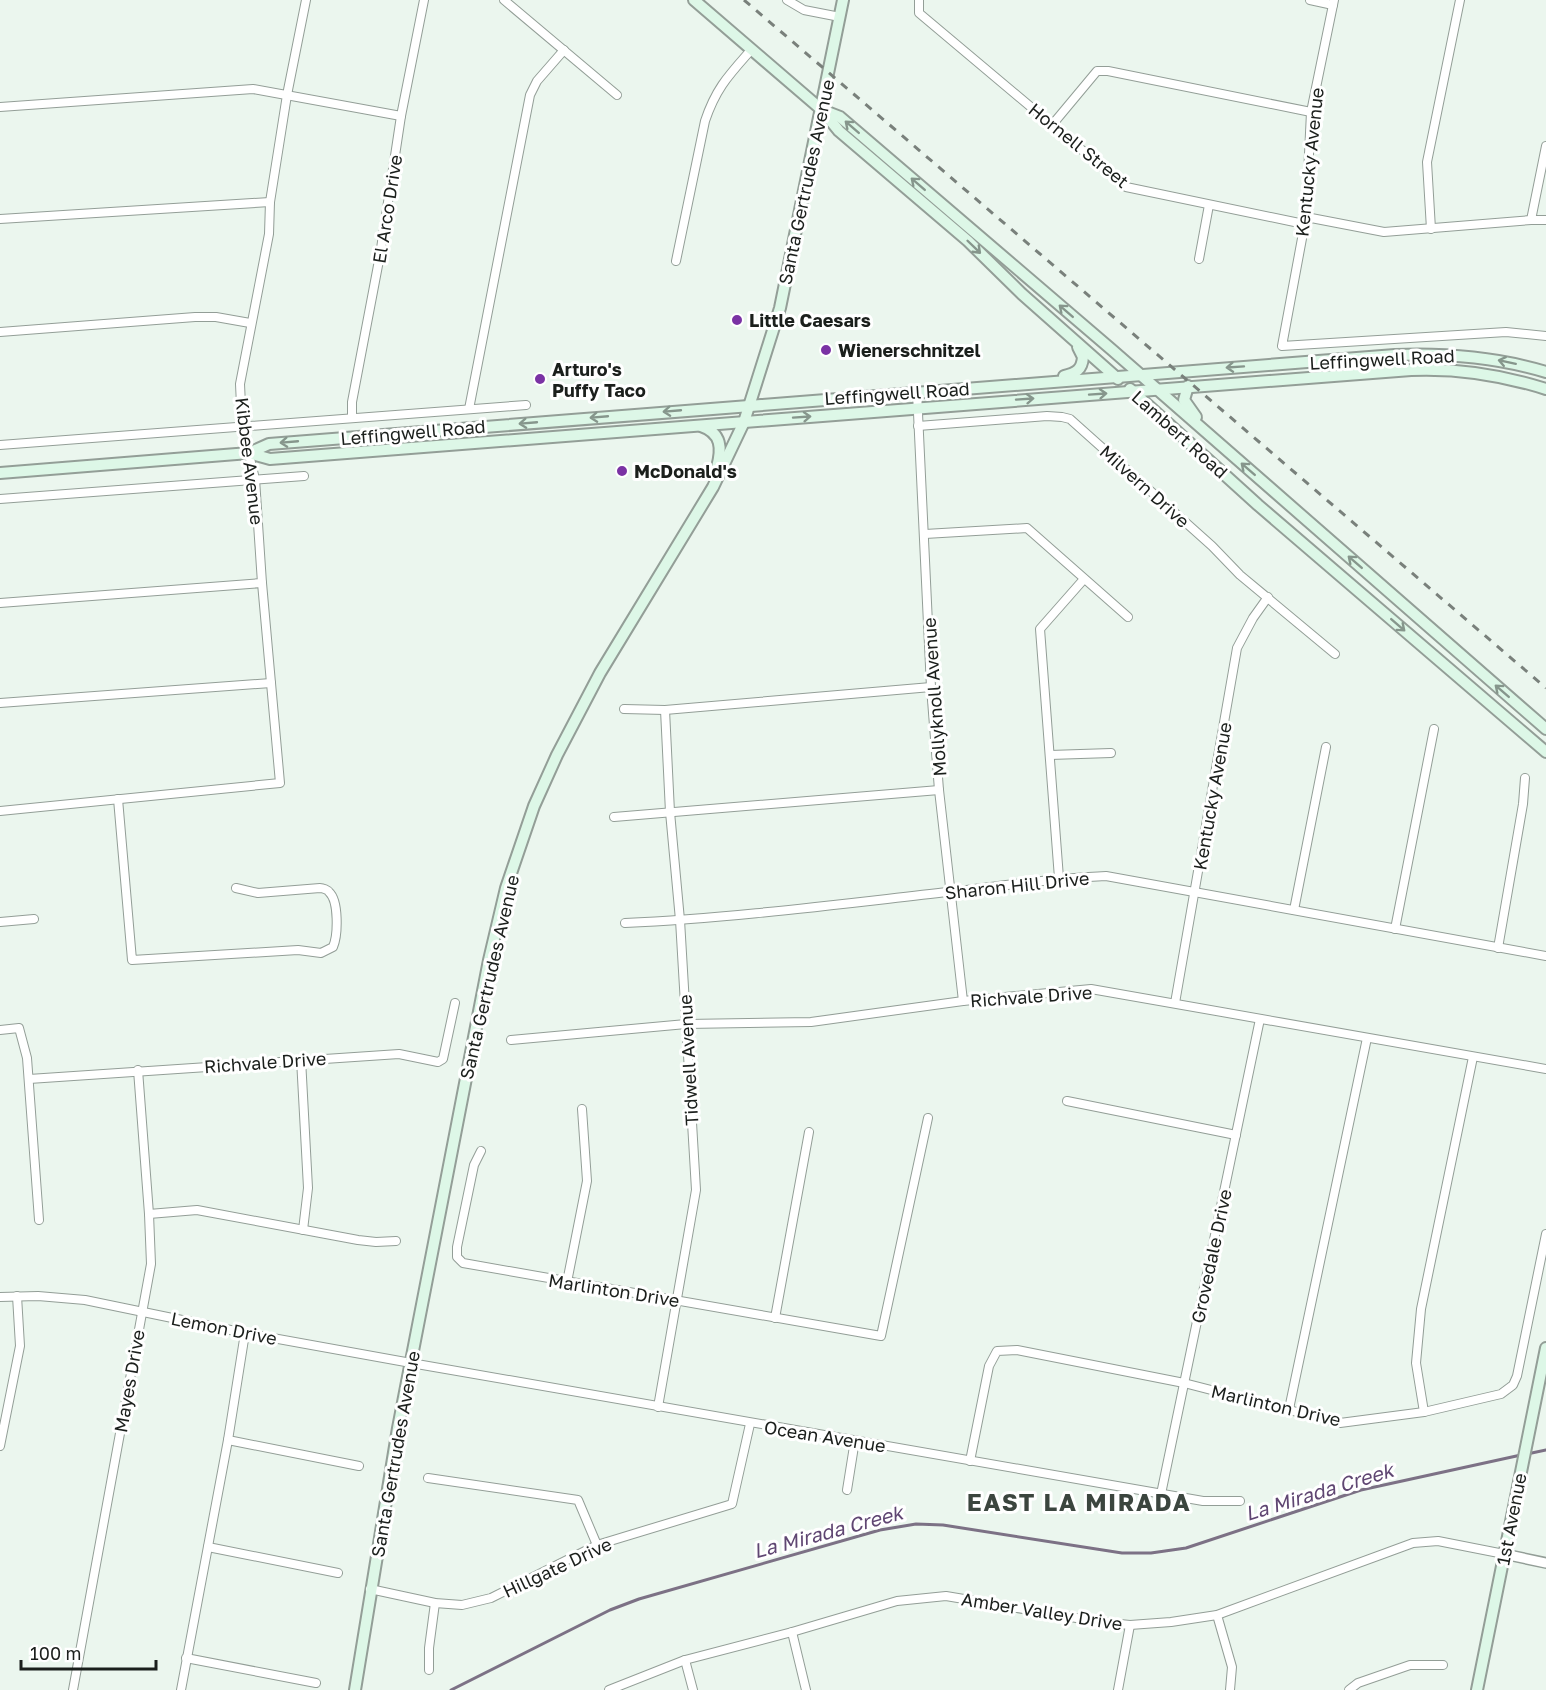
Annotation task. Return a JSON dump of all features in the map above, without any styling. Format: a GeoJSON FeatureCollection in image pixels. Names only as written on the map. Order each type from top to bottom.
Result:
{"type":"FeatureCollection","features":[{"type":"Feature","properties":{"kind":"main road","name":"Lambert Road"},"geometry":{"type":"LineString","coordinates":[[694,0],[822,110],[839,131],[968,241],[1053,321],[1258,505],[1546,752]]}},
{"type":"Feature","properties":{"kind":"main road","name":"Santa Gertrudes Avenue"},"geometry":{"type":"LineString","coordinates":[[355,1690],[370,1589],[411,1364],[489,960],[506,888],[534,806],[557,755],[600,673],[713,487],[744,422],[780,308],[843,0]]}},
{"type":"Feature","properties":{"kind":"main road","name":"Lambert Road"},"geometry":{"type":"LineString","coordinates":[[822,110],[840,117],[1546,729]]}},
{"type":"Feature","properties":{"kind":"main road"},"geometry":{"type":"LineString","coordinates":[[1047,382],[1076,373],[1083,362],[1081,351],[1053,321]]}},
{"type":"Feature","properties":{"kind":"main road","name":"Leffingwell Road"},"geometry":{"type":"LineString","coordinates":[[0,473],[249,453],[269,444],[1426,353],[1475,356],[1546,372]]}},
{"type":"Feature","properties":{"kind":"main road","name":"Leffingwell Road"},"geometry":{"type":"LineString","coordinates":[[249,453],[270,459],[1430,369],[1488,375],[1546,389]]}},
{"type":"Feature","properties":{"kind":"main road"},"geometry":{"type":"LineString","coordinates":[[1188,386],[1184,400],[1187,407],[1213,439]]}},
{"type":"Feature","properties":{"kind":"main road"},"geometry":{"type":"LineString","coordinates":[[692,426],[710,430],[720,443],[720,456],[713,487]]}},
{"type":"Feature","properties":{"kind":"main road","name":"1st Avenue"},"geometry":{"type":"LineString","coordinates":[[1477,1690],[1546,1348]]}},
{"type":"Feature","properties":{"kind":"street","name":"Kibbee Avenue"},"geometry":{"type":"LineString","coordinates":[[118,799],[280,783],[255,479],[242,426],[240,384],[268,234],[270,202],[287,95],[306,0]]}},
{"type":"Feature","properties":{"kind":"street","name":"El Arco Drive"},"geometry":{"type":"LineString","coordinates":[[352,418],[352,402],[380,255],[401,116],[424,0]]}},
{"type":"Feature","properties":{"kind":"street"},"geometry":{"type":"LineString","coordinates":[[504,0],[617,95]]}},
{"type":"Feature","properties":{"kind":"street"},"geometry":{"type":"LineString","coordinates":[[787,0],[804,10],[840,17]]}},
{"type":"Feature","properties":{"kind":"street","name":"Hornell Street"},"geometry":{"type":"LineString","coordinates":[[919,0],[919,14],[1126,187],[1209,205],[1384,232],[1546,220]]}},
{"type":"Feature","properties":{"kind":"street"},"geometry":{"type":"LineString","coordinates":[[1310,0],[1334,2]]}},
{"type":"Feature","properties":{"kind":"street"},"geometry":{"type":"LineString","coordinates":[[1431,229],[1427,162],[1460,0]]}},
{"type":"Feature","properties":{"kind":"street","name":"Kentucky Avenue"},"geometry":{"type":"LineString","coordinates":[[1334,2],[1311,112],[1305,221],[1281,346],[1506,332],[1546,336]]}},
{"type":"Feature","properties":{"kind":"street"},"geometry":{"type":"LineString","coordinates":[[469,409],[530,95],[537,81],[564,50]]}},
{"type":"Feature","properties":{"kind":"street"},"geometry":{"type":"LineString","coordinates":[[676,261],[705,121],[712,99],[751,50]]}},
{"type":"Feature","properties":{"kind":"street"},"geometry":{"type":"LineString","coordinates":[[1052,125],[1097,71],[1108,71],[1311,112]]}},
{"type":"Feature","properties":{"kind":"street"},"geometry":{"type":"LineString","coordinates":[[0,107],[253,89],[401,116]]}},
{"type":"Feature","properties":{"kind":"street"},"geometry":{"type":"LineString","coordinates":[[1531,220],[1546,146]]}},
{"type":"Feature","properties":{"kind":"street"},"geometry":{"type":"LineString","coordinates":[[0,219],[270,202]]}},
{"type":"Feature","properties":{"kind":"street"},"geometry":{"type":"LineString","coordinates":[[1199,259],[1209,205]]}},
{"type":"Feature","properties":{"kind":"street"},"geometry":{"type":"LineString","coordinates":[[0,332],[195,317],[216,317],[250,323]]}},
{"type":"Feature","properties":{"kind":"street","name":"Mollyknoll Avenue"},"geometry":{"type":"LineString","coordinates":[[917,392],[931,687],[939,790],[963,1000]]}},
{"type":"Feature","properties":{"kind":"street","name":"Leffingwell Road"},"geometry":{"type":"LineString","coordinates":[[0,445],[526,405]]}},
{"type":"Feature","properties":{"kind":"street","name":"Milvern Drive"},"geometry":{"type":"LineString","coordinates":[[918,426],[1047,416],[1070,419],[1268,597],[1335,654]]}},
{"type":"Feature","properties":{"kind":"street"},"geometry":{"type":"LineString","coordinates":[[0,499],[304,476]]}},
{"type":"Feature","properties":{"kind":"street"},"geometry":{"type":"LineString","coordinates":[[925,534],[1027,528],[1128,617]]}},
{"type":"Feature","properties":{"kind":"street"},"geometry":{"type":"LineString","coordinates":[[1059,878],[1040,629],[1084,579]]}},
{"type":"Feature","properties":{"kind":"street"},"geometry":{"type":"LineString","coordinates":[[0,603],[262,583]]}},
{"type":"Feature","properties":{"kind":"street","name":"Kentucky Avenue"},"geometry":{"type":"LineString","coordinates":[[1175,1003],[1237,648],[1253,618],[1268,597]]}},
{"type":"Feature","properties":{"kind":"street"},"geometry":{"type":"LineString","coordinates":[[0,704],[271,683]]}},
{"type":"Feature","properties":{"kind":"street"},"geometry":{"type":"LineString","coordinates":[[624,709],[665,710],[931,687]]}},
{"type":"Feature","properties":{"kind":"street","name":"Tidwell Avenue"},"geometry":{"type":"LineString","coordinates":[[658,1407],[696,1190],[665,710]]}},
{"type":"Feature","properties":{"kind":"street"},"geometry":{"type":"LineString","coordinates":[[1395,930],[1434,729]]}},
{"type":"Feature","properties":{"kind":"street"},"geometry":{"type":"LineString","coordinates":[[1294,910],[1326,747]]}},
{"type":"Feature","properties":{"kind":"street"},"geometry":{"type":"LineString","coordinates":[[1050,755],[1111,753]]}},
{"type":"Feature","properties":{"kind":"street"},"geometry":{"type":"LineString","coordinates":[[1498,948],[1523,804],[1525,778]]}},
{"type":"Feature","properties":{"kind":"street"},"geometry":{"type":"LineString","coordinates":[[614,817],[939,790]]}},
{"type":"Feature","properties":{"kind":"street"},"geometry":{"type":"LineString","coordinates":[[0,811],[118,799],[132,960],[298,950],[321,953],[333,947],[337,936],[334,899],[329,891],[320,888],[258,893],[236,888]]}},
{"type":"Feature","properties":{"kind":"street","name":"Sharon Hill Drive"},"geometry":{"type":"LineString","coordinates":[[625,923],[680,920],[950,892],[1059,878],[1106,876],[1546,956]]}},
{"type":"Feature","properties":{"kind":"street"},"geometry":{"type":"LineString","coordinates":[[0,922],[34,919]]}},
{"type":"Feature","properties":{"kind":"street","name":"Richvale Drive"},"geometry":{"type":"LineString","coordinates":[[512,1040],[686,1023],[811,1022],[963,1000],[1091,989],[1546,1069]]}},
{"type":"Feature","properties":{"kind":"street","name":"Richvale Drive"},"geometry":{"type":"LineString","coordinates":[[28,1079],[399,1054],[438,1062],[444,1059],[455,1003]]}},
{"type":"Feature","properties":{"kind":"street","name":"Grovedale Drive"},"geometry":{"type":"LineString","coordinates":[[1161,1494],[1260,1019]]}},
{"type":"Feature","properties":{"kind":"street"},"geometry":{"type":"LineString","coordinates":[[0,1030],[19,1028],[27,1058],[39,1220]]}},
{"type":"Feature","properties":{"kind":"street"},"geometry":{"type":"LineString","coordinates":[[1289,1409],[1367,1038]]}},
{"type":"Feature","properties":{"kind":"street"},"geometry":{"type":"LineString","coordinates":[[1424,1412],[1416,1363],[1418,1329],[1473,1057]]}},
{"type":"Feature","properties":{"kind":"street"},"geometry":{"type":"LineString","coordinates":[[301,1059],[308,1188],[303,1230]]}},
{"type":"Feature","properties":{"kind":"street","name":"Mayes Drive"},"geometry":{"type":"LineString","coordinates":[[73,1690],[151,1264],[138,1070]]}},
{"type":"Feature","properties":{"kind":"street"},"geometry":{"type":"LineString","coordinates":[[1067,1101],[1236,1135]]}},
{"type":"Feature","properties":{"kind":"street"},"geometry":{"type":"LineString","coordinates":[[567,1282],[586,1181],[582,1109]]}},
{"type":"Feature","properties":{"kind":"street","name":"Marlinton Drive"},"geometry":{"type":"LineString","coordinates":[[481,1151],[474,1165],[457,1247],[458,1257],[463,1263],[881,1336],[928,1118]]}},
{"type":"Feature","properties":{"kind":"street"},"geometry":{"type":"LineString","coordinates":[[775,1318],[809,1132]]}},
{"type":"Feature","properties":{"kind":"street"},"geometry":{"type":"LineString","coordinates":[[149,1214],[197,1210],[376,1242],[396,1241]]}},
{"type":"Feature","properties":{"kind":"street","name":"Marlinton Drive"},"geometry":{"type":"LineString","coordinates":[[970,1461],[988,1366],[997,1351],[1017,1350],[1184,1383],[1340,1423],[1424,1412],[1501,1394],[1513,1384],[1517,1376],[1546,1234]]}},
{"type":"Feature","properties":{"kind":"street"},"geometry":{"type":"LineString","coordinates":[[0,1446],[20,1346],[17,1296]]}},
{"type":"Feature","properties":{"kind":"street","name":"Lemon Drive"},"geometry":{"type":"LineString","coordinates":[[0,1297],[85,1300],[411,1364]]}},
{"type":"Feature","properties":{"kind":"street"},"geometry":{"type":"LineString","coordinates":[[181,1690],[228,1440],[245,1333]]}},
{"type":"Feature","properties":{"kind":"street","name":"Ocean Avenue"},"geometry":{"type":"LineString","coordinates":[[411,1364],[1203,1501],[1240,1501]]}},
{"type":"Feature","properties":{"kind":"street","name":"Hillgate Drive"},"geometry":{"type":"LineString","coordinates":[[370,1589],[435,1603],[462,1605],[492,1598],[597,1545],[732,1504],[750,1424]]}},
{"type":"Feature","properties":{"kind":"street"},"geometry":{"type":"LineString","coordinates":[[228,1440],[359,1466]]}},
{"type":"Feature","properties":{"kind":"street"},"geometry":{"type":"LineString","coordinates":[[847,1490],[855,1440]]}},
{"type":"Feature","properties":{"kind":"street"},"geometry":{"type":"LineString","coordinates":[[428,1478],[578,1500],[597,1545]]}},
{"type":"Feature","properties":{"kind":"street","name":"Amber Valley Drive"},"geometry":{"type":"LineString","coordinates":[[609,1690],[685,1660],[897,1601],[946,1596],[1100,1623],[1130,1625],[1217,1615],[1413,1543],[1438,1541],[1546,1563]]}},
{"type":"Feature","properties":{"kind":"street"},"geometry":{"type":"LineString","coordinates":[[208,1547],[338,1573]]}},
{"type":"Feature","properties":{"kind":"street"},"geometry":{"type":"LineString","coordinates":[[429,1670],[429,1647],[435,1603]]}},
{"type":"Feature","properties":{"kind":"street"},"geometry":{"type":"LineString","coordinates":[[1217,1615],[1232,1667],[1230,1690]]}},
{"type":"Feature","properties":{"kind":"street"},"geometry":{"type":"LineString","coordinates":[[1118,1690],[1130,1625]]}},
{"type":"Feature","properties":{"kind":"street"},"geometry":{"type":"LineString","coordinates":[[792,1632],[806,1690]]}},
{"type":"Feature","properties":{"kind":"street"},"geometry":{"type":"LineString","coordinates":[[186,1658],[316,1683]]}},
{"type":"Feature","properties":{"kind":"street"},"geometry":{"type":"LineString","coordinates":[[685,1660],[693,1690]]}},
{"type":"Feature","properties":{"kind":"street"},"geometry":{"type":"LineString","coordinates":[[1349,1690],[1358,1683],[1410,1665],[1443,1665]]}},
{"type":"Feature","properties":{"kind":"waterway","name":"La Mirada Creek"},"geometry":{"type":"LineString","coordinates":[[1527,1454],[1546,1450]]}},
{"type":"Feature","properties":{"kind":"waterway","name":"La Mirada Creek"},"geometry":{"type":"LineString","coordinates":[[451,1690],[610,1610],[639,1599],[880,1530],[916,1524],[943,1525],[1122,1553],[1151,1553],[1186,1548],[1361,1490],[1521,1455]]}},
{"type":"Feature","properties":{"kind":"railway"},"geometry":{"type":"LineString","coordinates":[[744,0],[1546,688]]}},
{"type":"Feature","properties":{"kind":"place","name":"Little Caesars"},"geometry":{"type":"Point","coordinates":[737,320]}},
{"type":"Feature","properties":{"kind":"place","name":"Wienerschnitzel"},"geometry":{"type":"Point","coordinates":[826,350]}},
{"type":"Feature","properties":{"kind":"place","name":"Arturo's Puffy Taco"},"geometry":{"type":"Point","coordinates":[540,379]}},
{"type":"Feature","properties":{"kind":"place","name":"McDonald's"},"geometry":{"type":"Point","coordinates":[622,471]}},
{"type":"Feature","properties":{"kind":"district","name":"EAST LA MIRADA"},"geometry":{"type":"Point","coordinates":[1079,1501]}}]}
